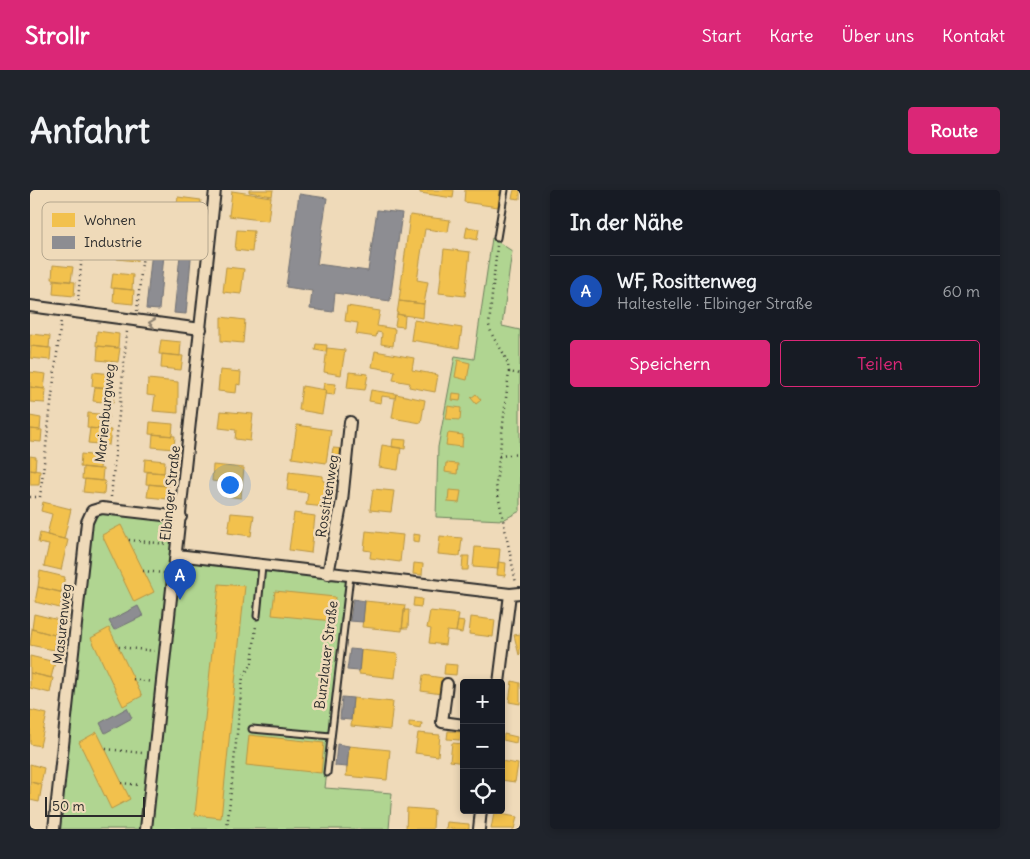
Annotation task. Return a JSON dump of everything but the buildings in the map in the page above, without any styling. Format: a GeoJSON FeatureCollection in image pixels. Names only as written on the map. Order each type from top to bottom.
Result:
{"type":"FeatureCollection","features":[{"type":"Feature","properties":{"kind":"street","name":"Elbinger Straße"},"geometry":{"type":"LineString","coordinates":[[208,255],[215,190]]}},
{"type":"Feature","properties":{"kind":"street","name":"Elbinger Straße"},"geometry":{"type":"LineString","coordinates":[[146,829],[178,550],[207,260]]}},
{"type":"Feature","properties":{"kind":"street"},"geometry":{"type":"LineString","coordinates":[[30,306],[200,329]]}},
{"type":"Feature","properties":{"kind":"street","name":"Rossittenweg"},"geometry":{"type":"LineString","coordinates":[[328,574],[342,501],[350,422]]}},
{"type":"Feature","properties":{"kind":"street","name":"Masurenweg"},"geometry":{"type":"LineString","coordinates":[[54,829],[87,522],[92,511],[102,508],[181,517]]}},
{"type":"Feature","properties":{"kind":"street"},"geometry":{"type":"LineString","coordinates":[[178,550],[262,566],[425,586],[516,594],[499,679]]}},
{"type":"Feature","properties":{"kind":"street"},"geometry":{"type":"LineString","coordinates":[[447,684],[442,722],[460,724]]}},
{"type":"Feature","properties":{"kind":"street"},"geometry":{"type":"LineString","coordinates":[[479,829],[481,814]]}},
{"type":"Feature","properties":{"kind":"lane"},"geometry":{"type":"LineString","coordinates":[[497,238],[504,190]]}},
{"type":"Feature","properties":{"kind":"lane"},"geometry":{"type":"LineString","coordinates":[[257,616],[262,566]]}},
{"type":"Feature","properties":{"kind":"lane","name":"Bunzlauer Straße"},"geometry":{"type":"LineString","coordinates":[[326,773],[350,576]]}},
{"type":"Feature","properties":{"kind":"lane"},"geometry":{"type":"LineString","coordinates":[[252,729],[331,736]]}},
{"type":"Feature","properties":{"kind":"path"},"geometry":{"type":"LineString","coordinates":[[497,238],[489,325],[491,334],[507,358],[509,372],[496,485],[516,594]]}},
{"type":"Feature","properties":{"kind":"path"},"geometry":{"type":"LineString","coordinates":[[77,312],[81,260]]}},
{"type":"Feature","properties":{"kind":"path","name":"Marienburgweg"},"geometry":{"type":"LineString","coordinates":[[110,509],[141,260]]}},
{"type":"Feature","properties":{"kind":"path"},"geometry":{"type":"LineString","coordinates":[[30,496],[40,497],[62,310]]}},
{"type":"Feature","properties":{"kind":"path"},"geometry":{"type":"LineString","coordinates":[[509,372],[520,374]]}},
{"type":"Feature","properties":{"kind":"path"},"geometry":{"type":"LineString","coordinates":[[499,456],[520,454]]}},
{"type":"Feature","properties":{"kind":"path"},"geometry":{"type":"LineString","coordinates":[[128,540],[178,550]]}},
{"type":"Feature","properties":{"kind":"path"},"geometry":{"type":"LineString","coordinates":[[143,571],[175,575]]}},
{"type":"Feature","properties":{"kind":"path"},"geometry":{"type":"LineString","coordinates":[[227,829],[243,676],[252,664],[257,616]]}},
{"type":"Feature","properties":{"kind":"path"},"geometry":{"type":"LineString","coordinates":[[119,647],[166,652]]}},
{"type":"Feature","properties":{"kind":"path"},"geometry":{"type":"LineString","coordinates":[[133,679],[163,683]]}},
{"type":"Feature","properties":{"kind":"path"},"geometry":{"type":"LineString","coordinates":[[106,749],[155,755]]}},
{"type":"Feature","properties":{"kind":"path"},"geometry":{"type":"LineString","coordinates":[[121,783],[151,786]]}},
{"type":"Feature","properties":{"kind":"green space"},"geometry":{"type":"Polygon","coordinates":[[[492,238],[512,251],[502,326],[520,330],[520,511],[503,520],[436,517],[438,447],[455,356],[474,359],[492,238]]]}},
{"type":"Feature","properties":{"kind":"green space"},"geometry":{"type":"Polygon","coordinates":[[[92,511],[181,517],[177,555],[350,576],[325,788],[392,793],[389,829],[54,829],[92,511]]]}},
{"type":"Feature","properties":{"kind":"place","name":"WF, Rosittenweg"},"geometry":{"type":"Point","coordinates":[180,600]}}]}
